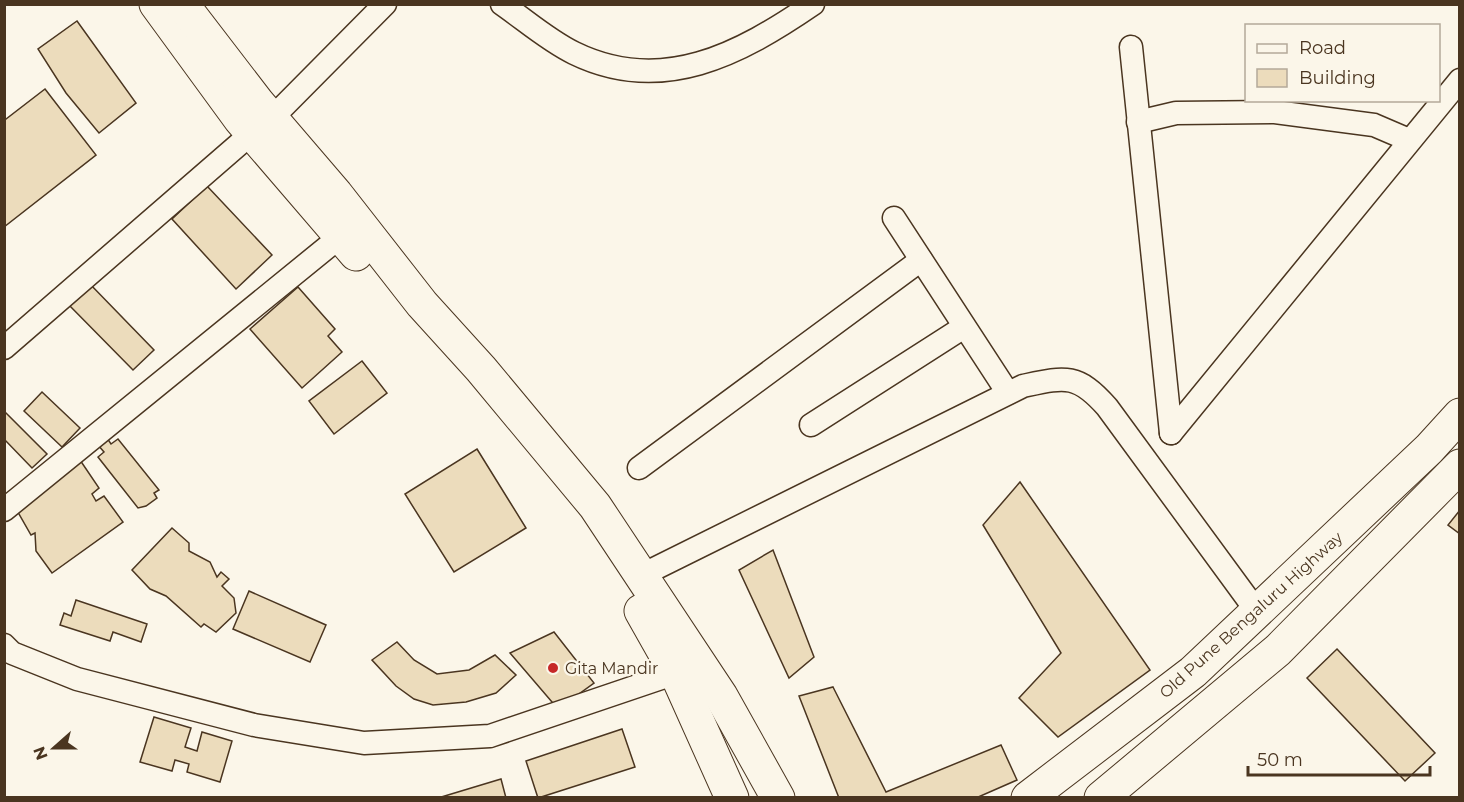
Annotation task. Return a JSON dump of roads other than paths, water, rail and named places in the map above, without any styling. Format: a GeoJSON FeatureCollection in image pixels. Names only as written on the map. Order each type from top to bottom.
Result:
{"type":"FeatureCollection","features":[{"type":"Feature","properties":{"kind":"main road"},"geometry":{"type":"LineString","coordinates":[[156,4],[262,125],[336,194],[422,304],[488,378],[595,506],[721,696],[778,798]]}},
{"type":"Feature","properties":{"kind":"main road"},"geometry":{"type":"LineString","coordinates":[[182,4],[262,125],[341,236],[492,410],[623,582],[676,673],[732,798]]}},
{"type":"Feature","properties":{"kind":"main road","name":"Old Pune Bengaluru Highway"},"geometry":{"type":"LineString","coordinates":[[1028,798],[1194,672],[1429,449],[1460,415]]}},
{"type":"Feature","properties":{"kind":"main road"},"geometry":{"type":"LineString","coordinates":[[1101,798],[1278,650],[1460,466]]}},
{"type":"Feature","properties":{"kind":"street"},"geometry":{"type":"LineString","coordinates":[[4,348],[262,125],[385,4]]}},
{"type":"Feature","properties":{"kind":"street"},"geometry":{"type":"LineString","coordinates":[[502,4],[574,53],[614,68],[651,72],[717,60],[764,38],[813,4]]}},
{"type":"Feature","properties":{"kind":"street"},"geometry":{"type":"LineString","coordinates":[[1131,46],[1170,434],[1460,80]]}},
{"type":"Feature","properties":{"kind":"street"},"geometry":{"type":"LineString","coordinates":[[1138,122],[1176,113],[1275,112],[1374,125],[1409,140]]}},
{"type":"Feature","properties":{"kind":"street"},"geometry":{"type":"LineString","coordinates":[[894,218],[1008,393]]}},
{"type":"Feature","properties":{"kind":"street"},"geometry":{"type":"LineString","coordinates":[[4,510],[341,236]]}},
{"type":"Feature","properties":{"kind":"street"},"geometry":{"type":"LineString","coordinates":[[639,468],[921,260]]}},
{"type":"Feature","properties":{"kind":"street"},"geometry":{"type":"LineString","coordinates":[[811,425],[964,327]]}},
{"type":"Feature","properties":{"kind":"street"},"geometry":{"type":"LineString","coordinates":[[642,575],[1023,386],[1052,380],[1072,380],[1090,387],[1258,613]]}},
{"type":"Feature","properties":{"kind":"street"},"geometry":{"type":"LineString","coordinates":[[4,645],[12,653],[77,679],[254,724],[364,742],[490,736],[676,673]]}},
{"type":"Feature","properties":{"kind":"place","name":"Gita Mandir"},"geometry":{"type":"Point","coordinates":[553,668]}}]}
